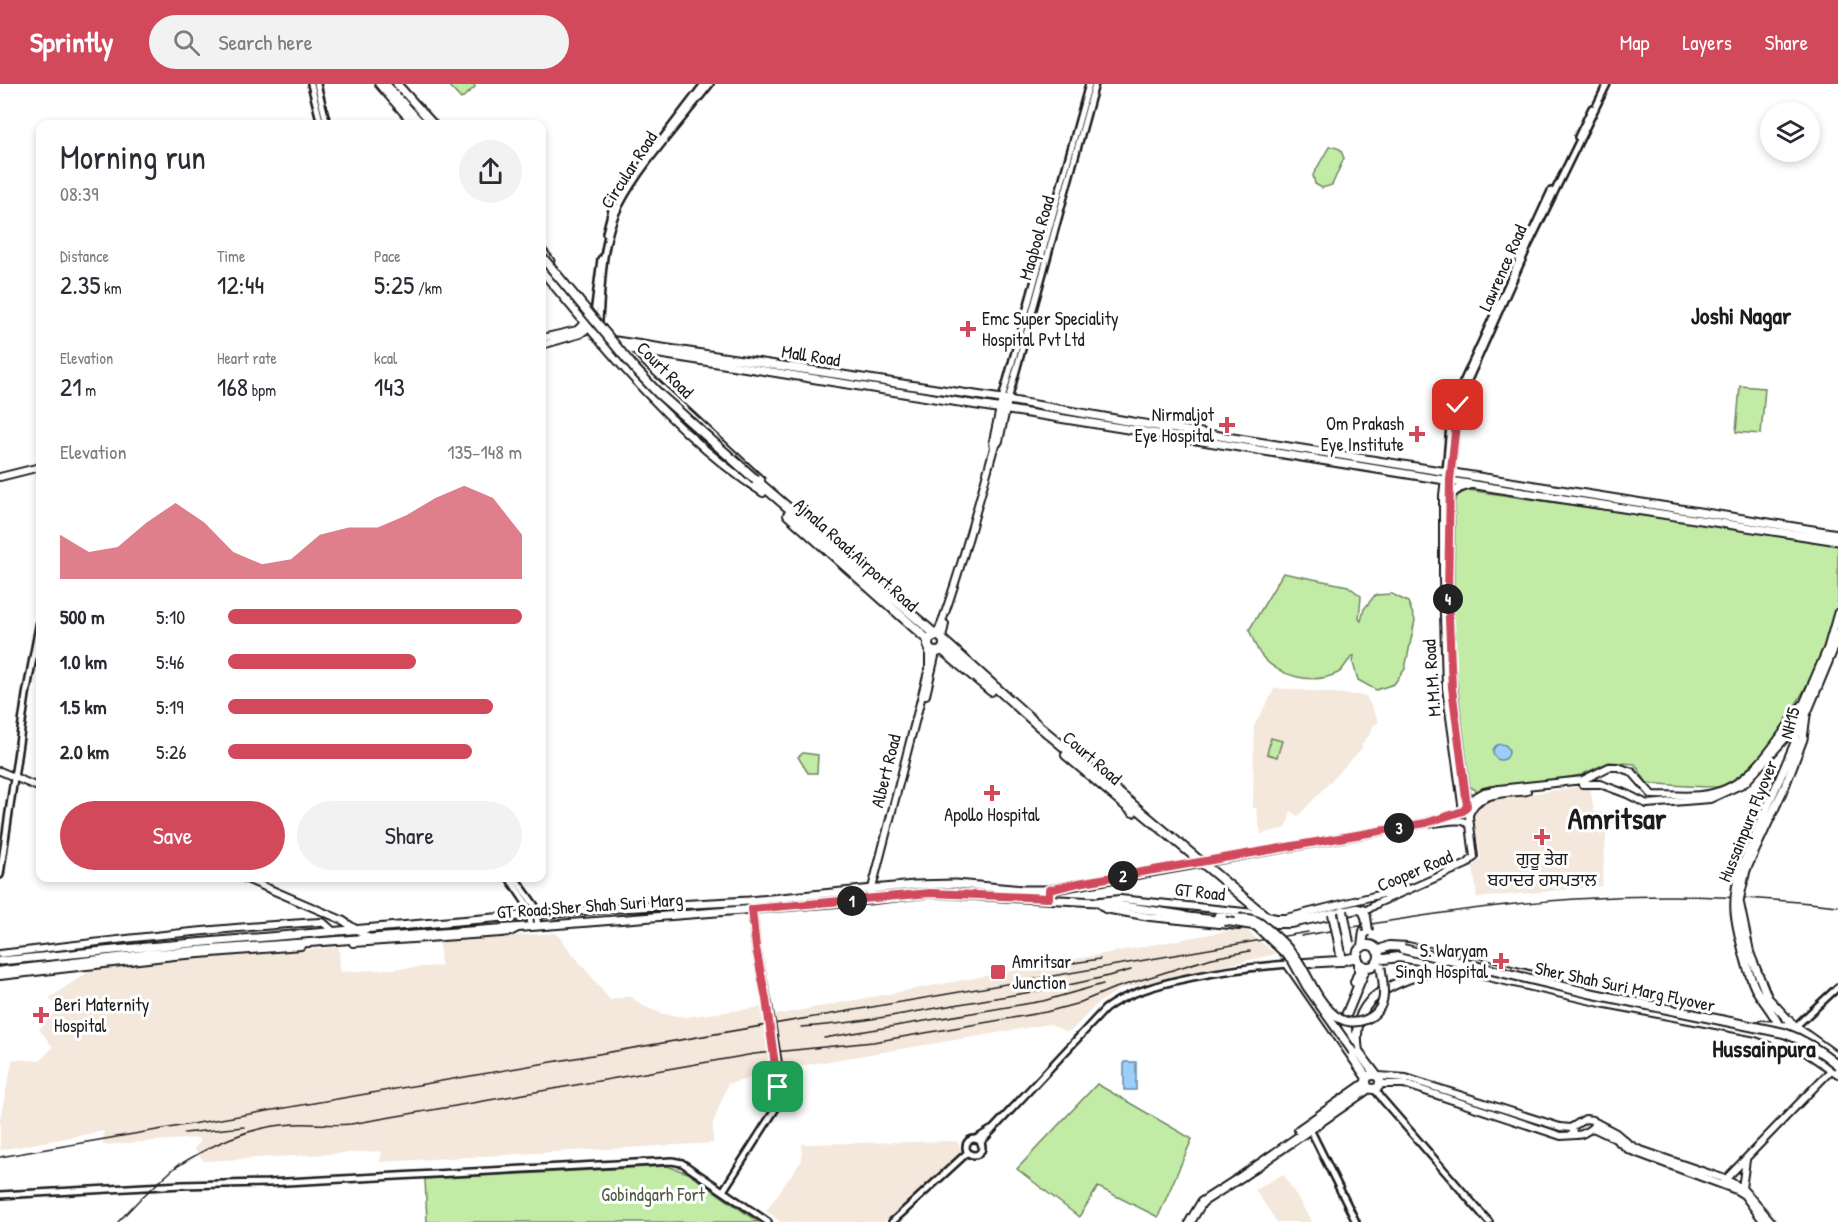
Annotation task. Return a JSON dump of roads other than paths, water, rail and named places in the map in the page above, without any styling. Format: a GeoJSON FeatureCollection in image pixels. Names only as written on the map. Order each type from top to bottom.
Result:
{"type":"FeatureCollection","features":[{"type":"Feature","properties":{"kind":"highway"},"geometry":{"type":"LineString","coordinates":[[385,84],[416,120]]}},
{"type":"Feature","properties":{"kind":"highway"},"geometry":{"type":"LineString","coordinates":[[392,84],[424,120]]}},
{"type":"Feature","properties":{"kind":"highway"},"geometry":{"type":"LineString","coordinates":[[546,262],[631,372],[655,396],[754,482]]}},
{"type":"Feature","properties":{"kind":"highway","name":"Ajnala Road;Airport Road"},"geometry":{"type":"LineString","coordinates":[[754,482],[928,640]]}},
{"type":"Feature","properties":{"kind":"highway","name":"Court Road"},"geometry":{"type":"LineString","coordinates":[[754,482],[940,637],[1040,727],[1199,863]]}},
{"type":"Feature","properties":{"kind":"highway"},"geometry":{"type":"LineString","coordinates":[[940,637],[936,651],[928,640],[940,637]]}},
{"type":"Feature","properties":{"kind":"highway","name":"Court Road"},"geometry":{"type":"LineString","coordinates":[[936,651],[1115,798],[1199,863]]}},
{"type":"Feature","properties":{"kind":"highway"},"geometry":{"type":"LineString","coordinates":[[1199,863],[1274,922],[1291,923],[1334,914],[1357,913]]}},
{"type":"Feature","properties":{"kind":"highway"},"geometry":{"type":"LineString","coordinates":[[1357,913],[1378,956],[1376,963],[1366,967],[1345,1018],[1355,1051],[1375,1086]]}},
{"type":"Feature","properties":{"kind":"highway"},"geometry":{"type":"LineString","coordinates":[[1325,1019],[1342,1015],[1359,972],[1348,943],[1357,913]]}},
{"type":"Feature","properties":{"kind":"highway"},"geometry":{"type":"LineString","coordinates":[[1334,914],[1342,961]]}},
{"type":"Feature","properties":{"kind":"highway"},"geometry":{"type":"LineString","coordinates":[[1355,960],[1357,952],[1362,947],[1366,931]]}},
{"type":"Feature","properties":{"kind":"highway"},"geometry":{"type":"LineString","coordinates":[[1362,947],[1401,946],[1430,951],[1602,993],[1762,1025],[1781,1030],[1801,1048],[1837,1068]]}},
{"type":"Feature","properties":{"kind":"highway"},"geometry":{"type":"LineString","coordinates":[[1386,947],[1400,952]]}},
{"type":"Feature","properties":{"kind":"highway"},"geometry":{"type":"LineString","coordinates":[[1384,959],[1400,952]]}},
{"type":"Feature","properties":{"kind":"highway","name":"Sher Shah Suri Marg Flyover"},"geometry":{"type":"LineString","coordinates":[[1400,952],[1588,996],[1782,1036],[1800,1043],[1837,1068]]}},
{"type":"Feature","properties":{"kind":"highway"},"geometry":{"type":"LineString","coordinates":[[1384,959],[1408,958],[1601,1002],[1757,1032],[1795,1027],[1838,1058]]}},
{"type":"Feature","properties":{"kind":"highway"},"geometry":{"type":"LineString","coordinates":[[1288,964],[1355,960],[1366,967]]}},
{"type":"Feature","properties":{"kind":"highway"},"geometry":{"type":"LineString","coordinates":[[1288,964],[1325,1019],[1375,1086]]}},
{"type":"Feature","properties":{"kind":"highway"},"geometry":{"type":"LineString","coordinates":[[1355,1051],[1358,1027],[1367,1002],[1379,992],[1399,982],[1434,970],[1454,968]]}},
{"type":"Feature","properties":{"kind":"highway"},"geometry":{"type":"LineString","coordinates":[[1801,1048],[1808,1044],[1807,1035]]}},
{"type":"Feature","properties":{"kind":"highway"},"geometry":{"type":"LineString","coordinates":[[1190,1222],[1211,1191],[1309,1126],[1375,1086]]}},
{"type":"Feature","properties":{"kind":"highway"},"geometry":{"type":"LineString","coordinates":[[1202,1202],[1309,1126]]}},
{"type":"Feature","properties":{"kind":"main road"},"geometry":{"type":"LineString","coordinates":[[379,84],[410,120]]}},
{"type":"Feature","properties":{"kind":"main road"},"geometry":{"type":"LineString","coordinates":[[397,84],[428,120]]}},
{"type":"Feature","properties":{"kind":"main road","name":"Court Road"},"geometry":{"type":"LineString","coordinates":[[546,261],[641,369],[755,474],[778,500]]}},
{"type":"Feature","properties":{"kind":"main road","name":"Court Road"},"geometry":{"type":"LineString","coordinates":[[546,276],[649,396],[743,480],[763,492]]}},
{"type":"Feature","properties":{"kind":"main road"},"geometry":{"type":"LineString","coordinates":[[546,344],[580,334],[596,317]]}},
{"type":"Feature","properties":{"kind":"main road"},"geometry":{"type":"LineString","coordinates":[[546,337],[587,326]]}},
{"type":"Feature","properties":{"kind":"main road","name":"Mall Road"},"geometry":{"type":"LineString","coordinates":[[616,341],[1005,399],[1138,423],[1838,534]]}},
{"type":"Feature","properties":{"kind":"main road","name":"Mall Road"},"geometry":{"type":"LineString","coordinates":[[602,343],[1838,541]]}},
{"type":"Feature","properties":{"kind":"main road"},"geometry":{"type":"LineString","coordinates":[[940,637],[994,448],[993,441],[1005,399]]}},
{"type":"Feature","properties":{"kind":"main road"},"geometry":{"type":"LineString","coordinates":[[0,477],[36,468]]}},
{"type":"Feature","properties":{"kind":"main road","name":"M.M.M. Road"},"geometry":{"type":"LineString","coordinates":[[1448,471],[1443,578],[1446,688],[1465,808],[1469,819]]}},
{"type":"Feature","properties":{"kind":"main road","name":"M.M.M. Road"},"geometry":{"type":"LineString","coordinates":[[1447,480],[1450,495],[1448,596],[1450,663],[1465,784],[1465,808]]}},
{"type":"Feature","properties":{"kind":"main road"},"geometry":{"type":"LineString","coordinates":[[1450,495],[1460,488],[1473,484]]}},
{"type":"Feature","properties":{"kind":"main road","name":"NH15"},"geometry":{"type":"LineString","coordinates":[[1774,805],[1803,739],[1806,714],[1833,649],[1838,613]]}},
{"type":"Feature","properties":{"kind":"main road"},"geometry":{"type":"LineString","coordinates":[[1833,649],[1838,634]]}},
{"type":"Feature","properties":{"kind":"main road","name":"NH15"},"geometry":{"type":"LineString","coordinates":[[1796,742],[1799,718],[1805,700],[1833,649]]}},
{"type":"Feature","properties":{"kind":"main road","name":"Albert Road"},"geometry":{"type":"LineString","coordinates":[[871,900],[872,889],[936,651]]}},
{"type":"Feature","properties":{"kind":"main road"},"geometry":{"type":"LineString","coordinates":[[1465,784],[1471,793],[1480,794],[1499,789],[1583,780],[1603,768],[1614,766],[1632,772],[1652,795],[1718,792],[1744,778],[1781,736],[1805,700]]}},
{"type":"Feature","properties":{"kind":"main road"},"geometry":{"type":"LineString","coordinates":[[1469,819],[1476,803],[1486,796],[1588,783],[1600,784],[1647,804],[1710,798],[1745,783],[1788,736],[1799,718]]}},
{"type":"Feature","properties":{"kind":"main road"},"geometry":{"type":"LineString","coordinates":[[1788,736],[1796,742]]}},
{"type":"Feature","properties":{"kind":"main road","name":"Hussainpura Flyover"},"geometry":{"type":"LineString","coordinates":[[1781,1030],[1753,984],[1739,901],[1746,870],[1774,805],[1796,742]]}},
{"type":"Feature","properties":{"kind":"main road"},"geometry":{"type":"LineString","coordinates":[[0,771],[36,786]]}},
{"type":"Feature","properties":{"kind":"main road"},"geometry":{"type":"LineString","coordinates":[[1049,894],[1078,883],[1426,823],[1465,808],[1480,794]]}},
{"type":"Feature","properties":{"kind":"main road","name":"Cooper Road"},"geometry":{"type":"LineString","coordinates":[[1357,913],[1472,861],[1475,852],[1469,819]]}},
{"type":"Feature","properties":{"kind":"main road"},"geometry":{"type":"LineString","coordinates":[[1426,823],[1441,824],[1462,820],[1467,821],[1470,826]]}},
{"type":"Feature","properties":{"kind":"main road"},"geometry":{"type":"LineString","coordinates":[[253,882],[342,920],[369,938]]}},
{"type":"Feature","properties":{"kind":"main road"},"geometry":{"type":"LineString","coordinates":[[1078,883],[1073,892],[1080,901]]}},
{"type":"Feature","properties":{"kind":"main road","name":"GT Road;Sher Shah Suri Marg"},"geometry":{"type":"LineString","coordinates":[[0,962],[135,948],[634,906],[749,901],[914,885],[956,884],[1023,890],[1080,901],[1182,915]]}},
{"type":"Feature","properties":{"kind":"main road","name":"GT Road"},"geometry":{"type":"LineString","coordinates":[[1097,902],[1120,899],[1286,918],[1424,884]]}},
{"type":"Feature","properties":{"kind":"main road","name":"GT Road;Sher Shah Suri Marg"},"geometry":{"type":"LineString","coordinates":[[0,971],[148,954],[871,900],[930,893],[1049,894]]}},
{"type":"Feature","properties":{"kind":"main road"},"geometry":{"type":"LineString","coordinates":[[1097,902],[1105,909],[1198,922],[1244,927],[1274,922]]}},
{"type":"Feature","properties":{"kind":"main road"},"geometry":{"type":"LineString","coordinates":[[1182,915],[1192,913],[1256,921],[1268,929],[1296,957],[1327,1007],[1335,1016],[1345,1021],[1364,1021],[1379,1009],[1384,993],[1381,967],[1384,959]]}},
{"type":"Feature","properties":{"kind":"main road"},"geometry":{"type":"LineString","coordinates":[[1182,915],[1256,926],[1292,960],[1307,987],[1355,1051]]}},
{"type":"Feature","properties":{"kind":"main road"},"geometry":{"type":"LineString","coordinates":[[0,954],[273,925],[322,923],[334,932]]}},
{"type":"Feature","properties":{"kind":"main road"},"geometry":{"type":"LineString","coordinates":[[0,976],[174,956],[501,933],[510,932],[519,927]]}},
{"type":"Feature","properties":{"kind":"main road","name":"Hussainpura Flyover"},"geometry":{"type":"LineString","coordinates":[[1747,955],[1768,998],[1795,1027]]}},
{"type":"Feature","properties":{"kind":"main road"},"geometry":{"type":"LineString","coordinates":[[1723,1181],[1837,1068]]}},
{"type":"Feature","properties":{"kind":"main road"},"geometry":{"type":"LineString","coordinates":[[1375,1086],[1406,1078],[1560,1127],[1571,1128],[1585,1119],[1616,1133],[1638,1149],[1743,1188],[1772,1222]]}},
{"type":"Feature","properties":{"kind":"main road"},"geometry":{"type":"LineString","coordinates":[[1375,1086],[1404,1084],[1561,1136],[1579,1136],[1594,1125]]}},
{"type":"Feature","properties":{"kind":"main road"},"geometry":{"type":"LineString","coordinates":[[1571,1128],[1575,1135]]}},
{"type":"Feature","properties":{"kind":"main road"},"geometry":{"type":"LineString","coordinates":[[1743,1188],[1746,1159]]}},
{"type":"Feature","properties":{"kind":"main road"},"geometry":{"type":"LineString","coordinates":[[1723,1181],[1744,1195],[1764,1222]]}},
{"type":"Feature","properties":{"kind":"street"},"geometry":{"type":"LineString","coordinates":[[311,84],[320,120]]}},
{"type":"Feature","properties":{"kind":"street"},"geometry":{"type":"LineString","coordinates":[[317,84],[326,120]]}},
{"type":"Feature","properties":{"kind":"street","name":"Circular Road"},"geometry":{"type":"LineString","coordinates":[[596,317],[599,268],[614,202],[704,84]]}},
{"type":"Feature","properties":{"kind":"street","name":"Circular Road"},"geometry":{"type":"LineString","coordinates":[[596,317],[603,258],[619,206],[639,176],[710,84]]}},
{"type":"Feature","properties":{"kind":"street","name":"Maqbool Road"},"geometry":{"type":"LineString","coordinates":[[1005,399],[1089,84]]}},
{"type":"Feature","properties":{"kind":"street","name":"Maqbool Road"},"geometry":{"type":"LineString","coordinates":[[1005,399],[1095,84]]}},
{"type":"Feature","properties":{"kind":"street","name":"Lawrence Road"},"geometry":{"type":"LineString","coordinates":[[1448,471],[1454,403],[1606,84]]}},
{"type":"Feature","properties":{"kind":"street"},"geometry":{"type":"LineString","coordinates":[[0,875],[26,695],[36,642]]}},
{"type":"Feature","properties":{"kind":"street"},"geometry":{"type":"LineString","coordinates":[[512,882],[534,915]]}},
{"type":"Feature","properties":{"kind":"street"},"geometry":{"type":"LineString","coordinates":[[518,882],[530,897],[535,926]]}},
{"type":"Feature","properties":{"kind":"street"},"geometry":{"type":"LineString","coordinates":[[723,1191],[778,1105],[780,1088],[756,948],[752,909]]}},
{"type":"Feature","properties":{"kind":"street"},"geometry":{"type":"LineString","coordinates":[[968,1152],[967,1144],[970,1140],[978,1141],[991,1130],[1105,1009],[1123,997],[1188,979],[1288,964]]}},
{"type":"Feature","properties":{"kind":"street"},"geometry":{"type":"LineString","coordinates":[[1795,1027],[1838,987]]}},
{"type":"Feature","properties":{"kind":"street"},"geometry":{"type":"LineString","coordinates":[[1375,1086],[1489,1222]]}},
{"type":"Feature","properties":{"kind":"street"},"geometry":{"type":"LineString","coordinates":[[1309,1126],[1356,1222]]}},
{"type":"Feature","properties":{"kind":"street"},"geometry":{"type":"LineString","coordinates":[[968,1152],[975,1156],[980,1154],[982,1149],[978,1141]]}},
{"type":"Feature","properties":{"kind":"street"},"geometry":{"type":"LineString","coordinates":[[892,1222],[968,1152]]}},
{"type":"Feature","properties":{"kind":"street"},"geometry":{"type":"LineString","coordinates":[[0,1195],[672,1161],[682,1163],[768,1222]]}},
{"type":"Feature","properties":{"kind":"water"},"geometry":{"type":"Polygon","coordinates":[[[1501,744],[1509,752],[1501,760],[1493,752],[1501,744]]]}},
{"type":"Feature","properties":{"kind":"water"},"geometry":{"type":"Polygon","coordinates":[[[1124,1062],[1136,1062],[1136,1090],[1124,1090],[1124,1062]]]}},
{"type":"Feature","properties":{"kind":"railway"},"geometry":{"type":"LineString","coordinates":[[1301,936],[1472,909],[1575,899],[1641,896],[1707,897],[1838,906]]}},
{"type":"Feature","properties":{"kind":"railway"},"geometry":{"type":"LineString","coordinates":[[0,1157],[1308,932]]}},
{"type":"Feature","properties":{"kind":"railway"},"geometry":{"type":"LineString","coordinates":[[1189,965],[1250,951]]}},
{"type":"Feature","properties":{"kind":"railway"},"geometry":{"type":"LineString","coordinates":[[1073,963],[1100,959]]}},
{"type":"Feature","properties":{"kind":"railway"},"geometry":{"type":"LineString","coordinates":[[173,1169],[231,1138],[261,1128],[294,1124],[351,1124],[754,1054],[873,1042],[1046,1012],[1198,962]]}},
{"type":"Feature","properties":{"kind":"railway"},"geometry":{"type":"LineString","coordinates":[[801,1027],[861,1021],[1024,993],[1089,981],[1131,970]]}},
{"type":"Feature","properties":{"kind":"railway"},"geometry":{"type":"LineString","coordinates":[[824,1038],[1043,1001],[1103,984]]}},
{"type":"Feature","properties":{"kind":"railway"},"geometry":{"type":"LineString","coordinates":[[184,1133],[244,1127]]}},
{"type":"Feature","properties":{"kind":"railway"},"geometry":{"type":"LineString","coordinates":[[118,1222],[179,1164]]}},
{"type":"Feature","properties":{"kind":"place","name":"Emc Super Speciality Hospital Pvt Ltd"},"geometry":{"type":"Point","coordinates":[968,329]}},
{"type":"Feature","properties":{"kind":"place","name":"Nirmaljot Eye Hospital"},"geometry":{"type":"Point","coordinates":[1227,425]}},
{"type":"Feature","properties":{"kind":"place","name":"Om Prakash Eye Institute"},"geometry":{"type":"Point","coordinates":[1417,434]}},
{"type":"Feature","properties":{"kind":"place","name":"Apollo Hospital"},"geometry":{"type":"Point","coordinates":[992,793]}},
{"type":"Feature","properties":{"kind":"place","name":"ਗੁਰੂ ਤੇਗ ਬਹਾਦਰ ਹਸਪਤਾਲ"},"geometry":{"type":"Point","coordinates":[1542,837]}},
{"type":"Feature","properties":{"kind":"place","name":"S. Waryam Singh Hospital"},"geometry":{"type":"Point","coordinates":[1501,961]}},
{"type":"Feature","properties":{"kind":"place","name":"Amritsar Junction"},"geometry":{"type":"Point","coordinates":[998,972]}},
{"type":"Feature","properties":{"kind":"place","name":"Beri Maternity Hospital"},"geometry":{"type":"Point","coordinates":[41,1015]}},
{"type":"Feature","properties":{"kind":"district","name":"Joshi Nagar"},"geometry":{"type":"Point","coordinates":[1741,316]}},
{"type":"Feature","properties":{"kind":"district","name":"Amritsar"},"geometry":{"type":"Point","coordinates":[1617,819]}},
{"type":"Feature","properties":{"kind":"district","name":"Hussainpura"},"geometry":{"type":"Point","coordinates":[1764,1049]}},
{"type":"Feature","properties":{"kind":"park label","name":"Gobindgarh Fort"},"geometry":{"type":"Point","coordinates":[653,1195]}}]}
